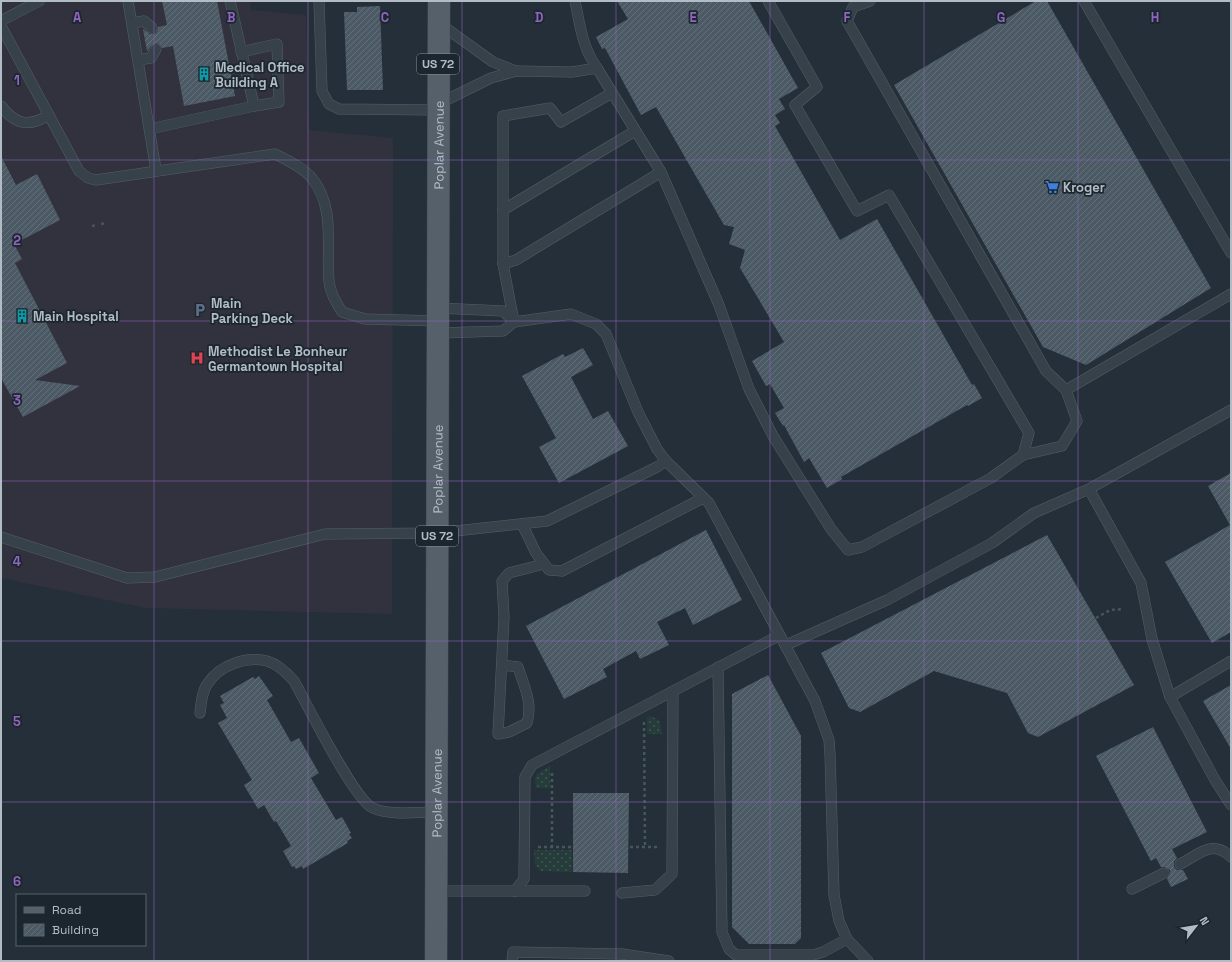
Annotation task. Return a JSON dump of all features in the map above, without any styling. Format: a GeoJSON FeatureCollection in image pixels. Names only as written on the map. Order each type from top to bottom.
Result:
{"type":"FeatureCollection","features":[{"type":"Feature","properties":{"kind":"main road","name":"Poplar Avenue"},"geometry":{"type":"LineString","coordinates":[[436,961],[439,1]]}},
{"type":"Feature","properties":{"kind":"lane"},"geometry":{"type":"LineString","coordinates":[[1,21],[38,1]]}},
{"type":"Feature","properties":{"kind":"lane"},"geometry":{"type":"LineString","coordinates":[[128,1],[156,170]]}},
{"type":"Feature","properties":{"kind":"lane"},"geometry":{"type":"LineString","coordinates":[[230,1],[254,106]]}},
{"type":"Feature","properties":{"kind":"lane"},"geometry":{"type":"LineString","coordinates":[[319,1],[322,91],[329,104],[339,109],[438,107],[491,78],[516,71],[572,72],[596,68]]}},
{"type":"Feature","properties":{"kind":"lane"},"geometry":{"type":"LineString","coordinates":[[575,1],[583,43],[589,57],[661,172],[719,305],[749,389],[773,436],[831,529],[848,550],[862,547],[991,478],[1023,455],[1062,446],[1077,421],[1066,390],[1046,371],[848,21],[853,7],[870,1]]}},
{"type":"Feature","properties":{"kind":"lane"},"geometry":{"type":"LineString","coordinates":[[768,1],[817,87],[795,105],[857,211],[890,195],[1029,433],[1023,455]]}},
{"type":"Feature","properties":{"kind":"lane"},"geometry":{"type":"LineString","coordinates":[[1084,1],[1231,253]]}},
{"type":"Feature","properties":{"kind":"lane"},"geometry":{"type":"LineString","coordinates":[[132,23],[144,21],[152,28]]}},
{"type":"Feature","properties":{"kind":"lane"},"geometry":{"type":"LineString","coordinates":[[438,23],[493,62],[516,71]]}},
{"type":"Feature","properties":{"kind":"lane"},"geometry":{"type":"LineString","coordinates":[[1,26],[79,171],[88,178],[96,180],[156,170],[275,154],[293,163],[311,177],[324,198],[329,226],[329,282],[333,298],[342,312],[365,319],[438,321],[503,331],[514,322],[571,314],[596,324],[606,334],[638,412],[657,450],[666,461],[709,503],[815,701],[829,740],[834,895],[839,921],[847,939],[868,961]]}},
{"type":"Feature","properties":{"kind":"lane"},"geometry":{"type":"LineString","coordinates":[[150,129],[254,106],[279,102],[276,44],[241,52]]}},
{"type":"Feature","properties":{"kind":"lane"},"geometry":{"type":"LineString","coordinates":[[138,60],[151,58],[156,50]]}},
{"type":"Feature","properties":{"kind":"lane"},"geometry":{"type":"LineString","coordinates":[[514,322],[503,264],[503,116],[550,108],[561,122],[612,93]]}},
{"type":"Feature","properties":{"kind":"lane"},"geometry":{"type":"LineString","coordinates":[[1,106],[10,118],[25,122],[44,118],[49,115]]}},
{"type":"Feature","properties":{"kind":"lane"},"geometry":{"type":"LineString","coordinates":[[503,210],[635,131]]}},
{"type":"Feature","properties":{"kind":"lane"},"geometry":{"type":"LineString","coordinates":[[503,264],[516,260],[661,172]]}},
{"type":"Feature","properties":{"kind":"lane"},"geometry":{"type":"LineString","coordinates":[[1066,390],[1231,294]]}},
{"type":"Feature","properties":{"kind":"lane"},"geometry":{"type":"LineString","coordinates":[[438,321],[503,311],[514,322]]}},
{"type":"Feature","properties":{"kind":"lane"},"geometry":{"type":"LineString","coordinates":[[786,645],[887,600],[992,543],[1034,513],[1089,489],[1231,410]]}},
{"type":"Feature","properties":{"kind":"lane"},"geometry":{"type":"LineString","coordinates":[[1,537],[127,578],[155,577],[325,534],[437,533],[547,521],[657,467],[666,461]]}},
{"type":"Feature","properties":{"kind":"lane"},"geometry":{"type":"LineString","coordinates":[[1089,489],[1141,583],[1152,639],[1170,697],[1215,780],[1231,805]]}},
{"type":"Feature","properties":{"kind":"lane"},"geometry":{"type":"LineString","coordinates":[[522,524],[536,553],[549,570],[562,571],[703,498]]}},
{"type":"Feature","properties":{"kind":"lane"},"geometry":{"type":"LineString","coordinates":[[502,665],[518,667],[531,712],[527,723],[509,732],[498,734],[504,617],[502,582],[509,573],[544,564]]}},
{"type":"Feature","properties":{"kind":"lane"},"geometry":{"type":"LineString","coordinates":[[515,891],[524,879],[524,777],[532,765],[780,635]]}},
{"type":"Feature","properties":{"kind":"lane"},"geometry":{"type":"LineString","coordinates":[[200,713],[207,684],[214,676],[232,664],[243,660],[268,661],[283,670],[294,681],[348,778],[366,804],[386,812],[436,812]]}},
{"type":"Feature","properties":{"kind":"lane"},"geometry":{"type":"LineString","coordinates":[[1170,697],[1231,661]]}},
{"type":"Feature","properties":{"kind":"lane"},"geometry":{"type":"LineString","coordinates":[[718,667],[722,932],[729,949],[736,955],[813,955],[823,952],[847,939]]}},
{"type":"Feature","properties":{"kind":"lane"},"geometry":{"type":"LineString","coordinates":[[622,893],[655,890],[672,874],[672,691]]}},
{"type":"Feature","properties":{"kind":"lane"},"geometry":{"type":"LineString","coordinates":[[1180,864],[1211,847],[1223,850],[1231,857]]}},
{"type":"Feature","properties":{"kind":"lane"},"geometry":{"type":"LineString","coordinates":[[1132,888],[1164,873]]}},
{"type":"Feature","properties":{"kind":"lane"},"geometry":{"type":"LineString","coordinates":[[436,891],[585,891]]}},
{"type":"Feature","properties":{"kind":"lane"},"geometry":{"type":"LineString","coordinates":[[512,961],[512,952],[622,954],[669,961]]}},
{"type":"Feature","properties":{"kind":"path"},"geometry":{"type":"LineString","coordinates":[[101,224],[107,223]]}},
{"type":"Feature","properties":{"kind":"path"},"geometry":{"type":"LineString","coordinates":[[92,226],[97,225]]}},
{"type":"Feature","properties":{"kind":"path"},"geometry":{"type":"LineString","coordinates":[[1096,618],[1110,610],[1123,609]]}},
{"type":"Feature","properties":{"kind":"path"},"geometry":{"type":"LineString","coordinates":[[644,717],[645,847]]}},
{"type":"Feature","properties":{"kind":"path"},"geometry":{"type":"LineString","coordinates":[[552,765],[552,848]]}},
{"type":"Feature","properties":{"kind":"path"},"geometry":{"type":"LineString","coordinates":[[630,847],[672,846]]}},
{"type":"Feature","properties":{"kind":"path"},"geometry":{"type":"LineString","coordinates":[[524,847],[571,847]]}},
{"type":"Feature","properties":{"kind":"shaded area","name":"Methodist Le Bonheur Germantown Hospital"},"geometry":{"type":"Polygon","coordinates":[[[1,1],[250,1],[251,10],[306,15],[309,130],[393,138],[392,614],[146,608],[1,578],[1,1]]]}},
{"type":"Feature","properties":{"kind":"green space"},"geometry":{"type":"Polygon","coordinates":[[[651,716],[660,721],[662,734],[647,734],[647,717],[651,716]]]}},
{"type":"Feature","properties":{"kind":"green space"},"geometry":{"type":"Polygon","coordinates":[[[550,766],[550,788],[536,788],[535,779],[537,774],[550,766]]]}},
{"type":"Feature","properties":{"kind":"green space"},"geometry":{"type":"Polygon","coordinates":[[[534,850],[572,850],[572,872],[540,871],[535,865],[534,850]]]}},
{"type":"Feature","properties":{"kind":"building","name":"Medical Office Building A"},"geometry":{"type":"Polygon","coordinates":[[[162,1],[217,1],[235,96],[184,106],[173,46],[162,48],[156,43],[147,51],[143,29],[150,34],[154,34],[157,32],[158,27],[167,25],[162,1]]]}},
{"type":"Feature","properties":{"kind":"building"},"geometry":{"type":"Polygon","coordinates":[[[617,1],[749,1],[798,88],[779,99],[785,109],[775,115],[780,123],[775,126],[840,240],[877,219],[972,385],[974,384],[982,398],[968,406],[967,405],[841,477],[842,479],[827,488],[809,458],[804,462],[784,425],[783,426],[775,413],[784,408],[770,384],[766,386],[752,361],[784,342],[740,268],[745,250],[729,244],[734,227],[724,225],[656,107],[641,115],[605,48],[602,49],[596,37],[628,19],[617,1]]]}},
{"type":"Feature","properties":{"kind":"building","name":"Kroger"},"geometry":{"type":"Polygon","coordinates":[[[1036,1],[1047,1],[1211,288],[1086,365],[1043,347],[894,85],[1036,1]]]}},
{"type":"Feature","properties":{"kind":"building"},"geometry":{"type":"Polygon","coordinates":[[[380,6],[383,90],[347,90],[344,12],[357,12],[357,7],[380,6]]]}},
{"type":"Feature","properties":{"kind":"building","name":"Main Hospital"},"geometry":{"type":"Polygon","coordinates":[[[1,156],[16,185],[37,174],[60,220],[14,244],[22,259],[15,263],[67,363],[35,380],[80,386],[23,417],[1,378],[1,156]]]}},
{"type":"Feature","properties":{"kind":"building"},"geometry":{"type":"Polygon","coordinates":[[[583,348],[593,365],[571,377],[593,419],[608,411],[628,446],[559,483],[539,447],[556,438],[522,376],[563,354],[565,357],[583,348]]]}},
{"type":"Feature","properties":{"kind":"building"},"geometry":{"type":"Polygon","coordinates":[[[1231,473],[1231,632],[1212,643],[1165,562],[1230,525],[1208,486],[1231,473]]]}},
{"type":"Feature","properties":{"kind":"building"},"geometry":{"type":"Polygon","coordinates":[[[706,530],[742,600],[693,625],[685,608],[657,622],[669,645],[640,659],[636,651],[603,669],[607,677],[564,699],[526,626],[706,530]]]}},
{"type":"Feature","properties":{"kind":"building"},"geometry":{"type":"Polygon","coordinates":[[[1047,535],[1134,685],[1038,737],[1028,733],[1007,693],[934,671],[860,712],[849,708],[821,653],[1047,535]]]}},
{"type":"Feature","properties":{"kind":"building"},"geometry":{"type":"Polygon","coordinates":[[[768,675],[801,736],[801,938],[795,944],[749,944],[732,927],[732,694],[768,675]]]}},
{"type":"Feature","properties":{"kind":"building"},"geometry":{"type":"Polygon","coordinates":[[[259,676],[273,696],[267,700],[291,742],[299,738],[319,773],[311,778],[336,820],[342,817],[351,833],[349,834],[352,838],[347,841],[348,843],[303,869],[302,866],[296,869],[294,866],[292,867],[283,851],[291,846],[276,821],[274,822],[264,805],[258,809],[244,785],[252,780],[218,723],[227,718],[220,705],[224,703],[220,696],[253,677],[255,679],[259,676]]]}},
{"type":"Feature","properties":{"kind":"building"},"geometry":{"type":"Polygon","coordinates":[[[1231,685],[1231,749],[1203,701],[1231,685]]]}},
{"type":"Feature","properties":{"kind":"building"},"geometry":{"type":"Polygon","coordinates":[[[1153,727],[1207,832],[1172,849],[1177,858],[1174,861],[1174,867],[1177,870],[1183,870],[1188,879],[1171,887],[1167,879],[1170,874],[1170,870],[1165,867],[1161,867],[1156,858],[1151,861],[1096,756],[1153,727]]]}},
{"type":"Feature","properties":{"kind":"building"},"geometry":{"type":"Polygon","coordinates":[[[573,793],[629,793],[628,873],[573,872],[573,793]]]}},
{"type":"Feature","properties":{"kind":"place","name":"Medical Office Building A"},"geometry":{"type":"Point","coordinates":[204,74]}},
{"type":"Feature","properties":{"kind":"place","name":"Kroger"},"geometry":{"type":"Point","coordinates":[1052,187]}},
{"type":"Feature","properties":{"kind":"place","name":"Main Parking Deck"},"geometry":{"type":"Point","coordinates":[200,310]}},
{"type":"Feature","properties":{"kind":"place","name":"Main Hospital"},"geometry":{"type":"Point","coordinates":[22,316]}},
{"type":"Feature","properties":{"kind":"place","name":"Methodist Le Bonheur Germantown Hospital"},"geometry":{"type":"Point","coordinates":[197,358]}}]}
